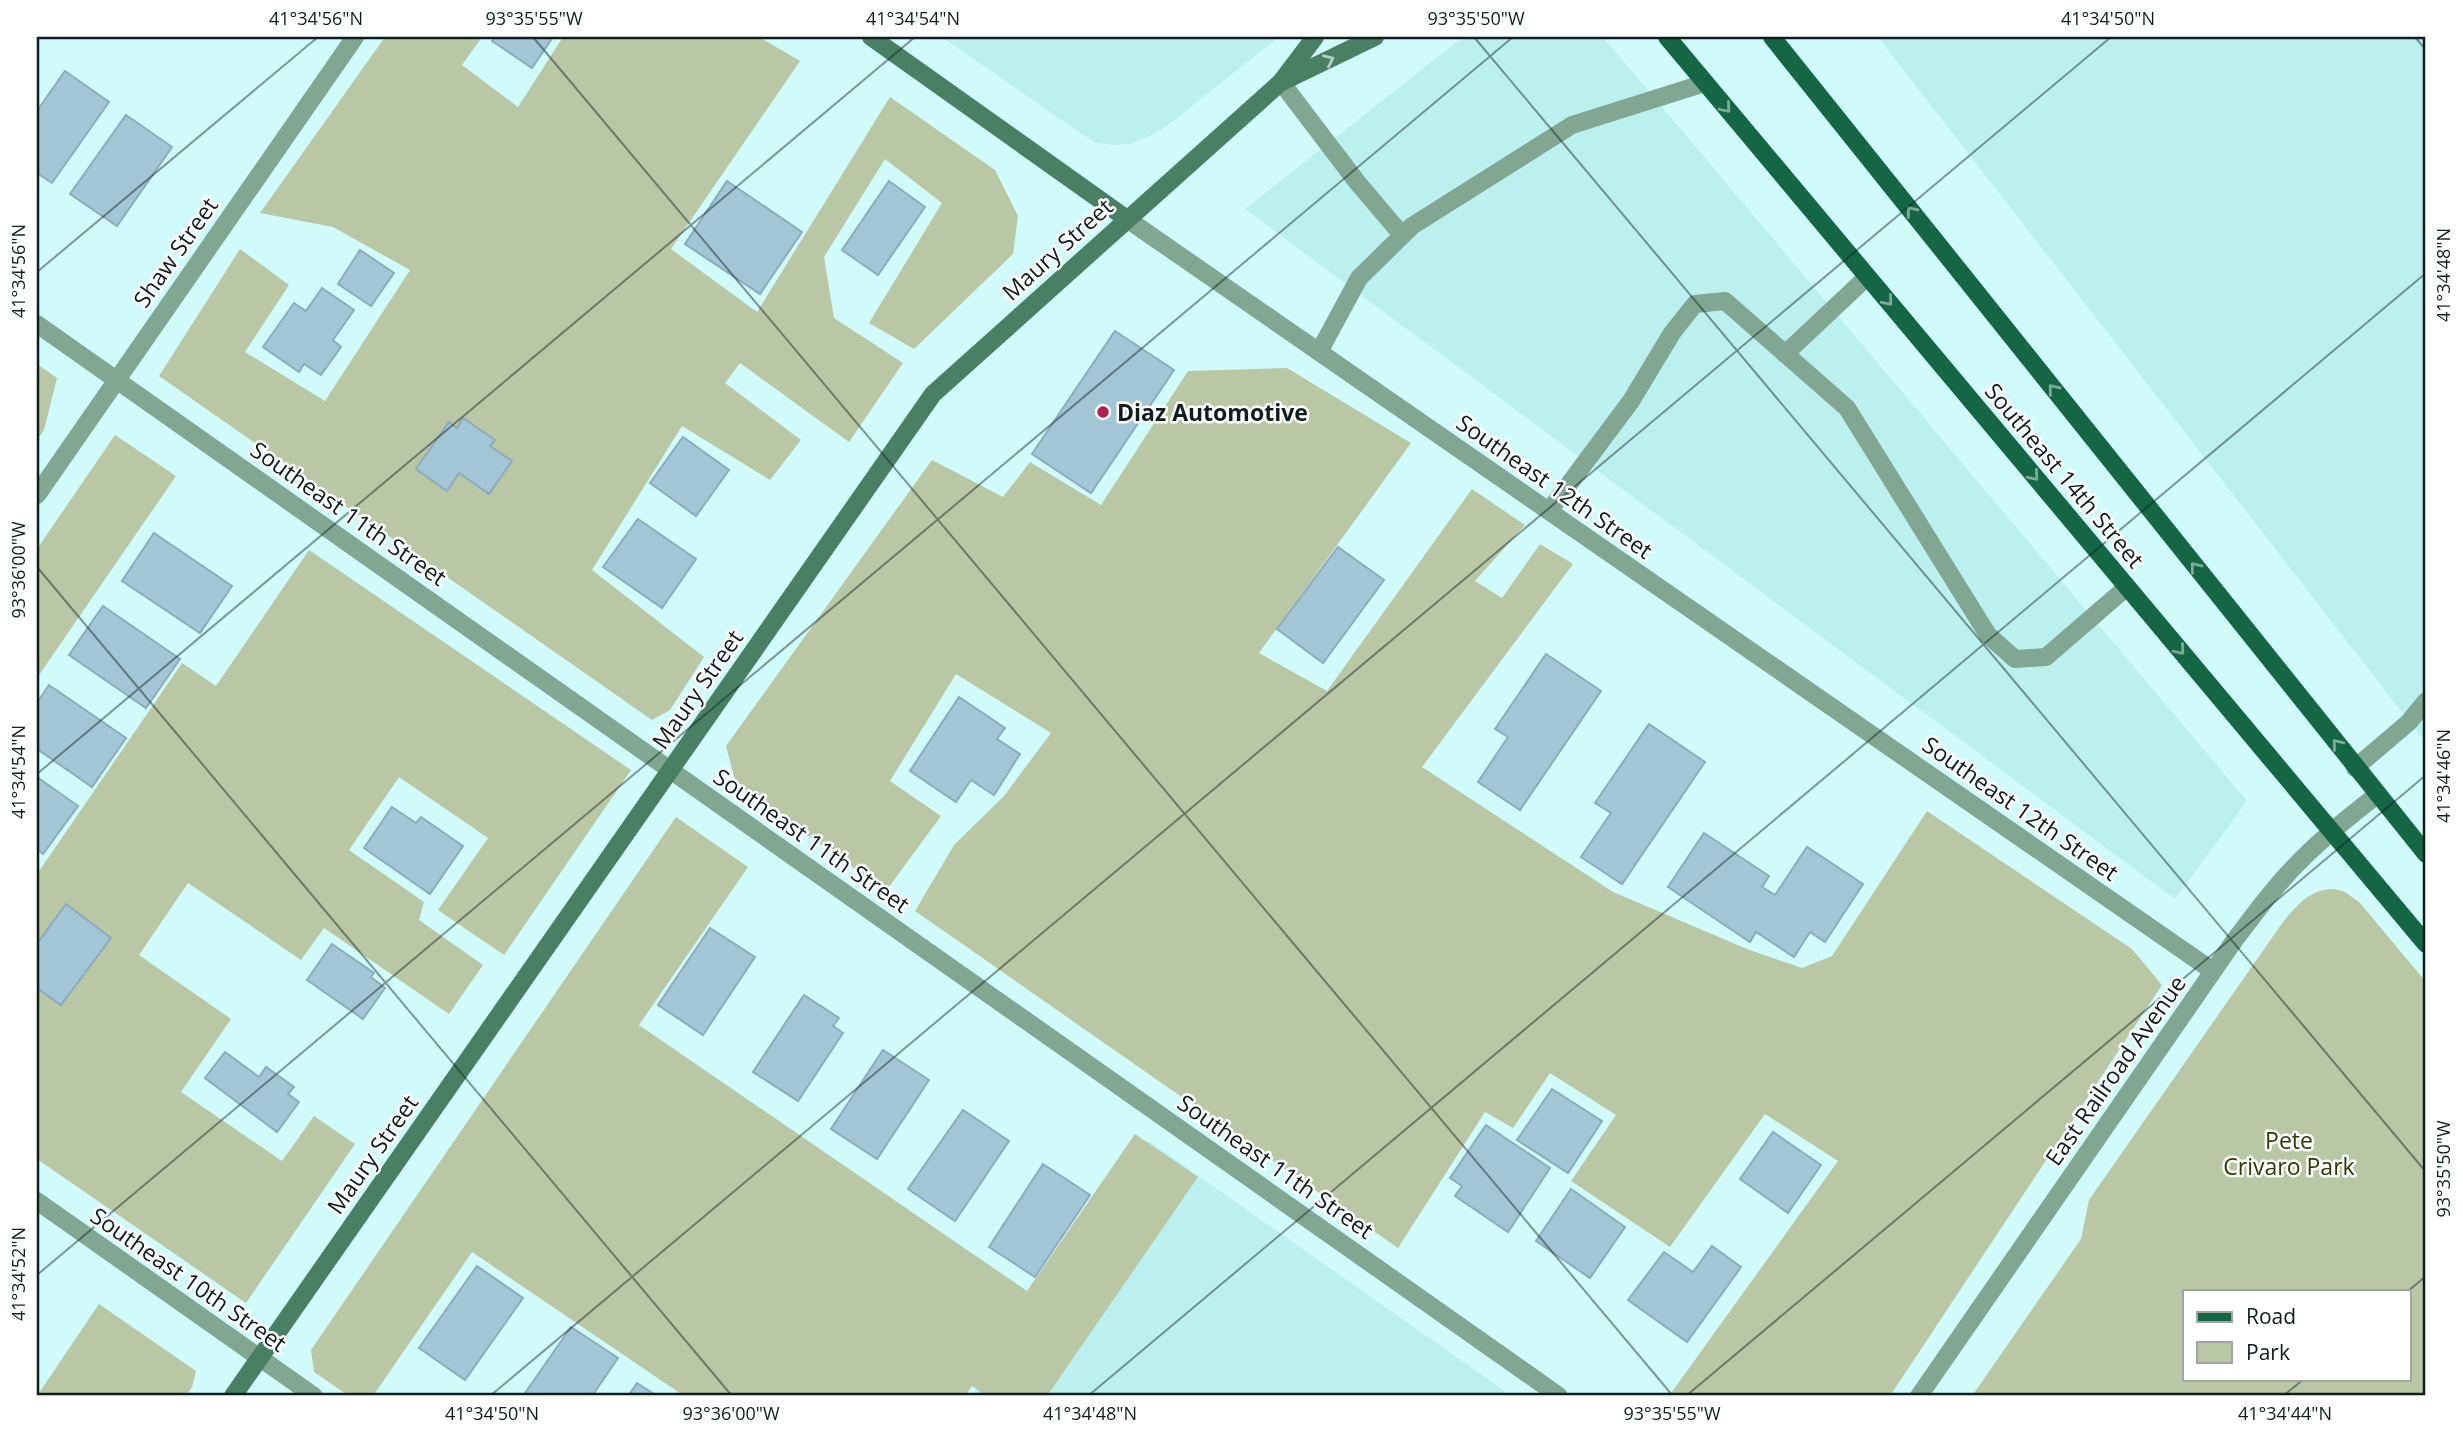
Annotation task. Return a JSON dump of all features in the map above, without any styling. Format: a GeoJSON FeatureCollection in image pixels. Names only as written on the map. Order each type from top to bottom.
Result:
{"type":"FeatureCollection","features":[{"type":"Feature","properties":{"kind":"main road","name":"Southeast 12th Street"},"geometry":{"type":"LineString","coordinates":[[871,37],[1127,219]]}},
{"type":"Feature","properties":{"kind":"main road","name":"Maury Street"},"geometry":{"type":"LineString","coordinates":[[233,1396],[933,394],[1281,82],[1315,37]]}},
{"type":"Feature","properties":{"kind":"main road","name":"Maury Street"},"geometry":{"type":"LineString","coordinates":[[1281,82],[1375,37]]}},
{"type":"Feature","properties":{"kind":"main road","name":"Southeast 14th Street"},"geometry":{"type":"LineString","coordinates":[[1667,37],[2426,944]]}},
{"type":"Feature","properties":{"kind":"main road","name":"Southeast 14th Street"},"geometry":{"type":"LineString","coordinates":[[1774,37],[2426,854]]}},
{"type":"Feature","properties":{"kind":"street","name":"Shaw Street"},"geometry":{"type":"LineString","coordinates":[[37,495],[355,37]]}},
{"type":"Feature","properties":{"kind":"street"},"geometry":{"type":"LineString","coordinates":[[1281,82],[1357,182],[1402,235]]}},
{"type":"Feature","properties":{"kind":"street"},"geometry":{"type":"LineString","coordinates":[[1319,352],[1359,278],[1412,226],[1572,125],[1705,83]]}},
{"type":"Feature","properties":{"kind":"street","name":"Southeast 12th Street"},"geometry":{"type":"LineString","coordinates":[[1127,219],[2213,971]]}},
{"type":"Feature","properties":{"kind":"street"},"geometry":{"type":"LineString","coordinates":[[1785,354],[1867,277]]}},
{"type":"Feature","properties":{"kind":"street"},"geometry":{"type":"LineString","coordinates":[[1549,511],[1631,401],[1672,333],[1695,304],[1725,301],[1847,408],[1988,635],[2015,659],[2046,657],[2127,587]]}},
{"type":"Feature","properties":{"kind":"street","name":"Southeast 11th Street"},"geometry":{"type":"LineString","coordinates":[[37,324],[1559,1396]]}},
{"type":"Feature","properties":{"kind":"street"},"geometry":{"type":"LineString","coordinates":[[2356,768],[2409,722],[2426,701]]}},
{"type":"Feature","properties":{"kind":"street","name":"East Railroad Avenue"},"geometry":{"type":"LineString","coordinates":[[1919,1396],[2213,971],[2269,895],[2301,859],[2377,795]]}},
{"type":"Feature","properties":{"kind":"street","name":"Southeast 10th Street"},"geometry":{"type":"LineString","coordinates":[[37,1201],[314,1396]]}},
{"type":"Feature","properties":{"kind":"shaded area"},"geometry":{"type":"Polygon","coordinates":[[[942,37],[1279,37],[1167,126],[1130,144],[1113,145],[1094,142],[942,37]]]}},
{"type":"Feature","properties":{"kind":"shaded area"},"geometry":{"type":"Polygon","coordinates":[[[1463,37],[1603,37],[2247,801],[2175,899],[1245,209],[1463,37]]]}},
{"type":"Feature","properties":{"kind":"shaded area"},"geometry":{"type":"Polygon","coordinates":[[[1878,37],[2426,37],[2426,743],[1878,37]]]}},
{"type":"Feature","properties":{"kind":"shaded area"},"geometry":{"type":"Polygon","coordinates":[[[1149,1141],[1512,1396],[971,1396],[1149,1141]]]}},
{"type":"Feature","properties":{"kind":"green space"},"geometry":{"type":"Polygon","coordinates":[[[385,37],[482,37],[462,65],[518,107],[563,37],[759,37],[800,61],[671,249],[757,312],[890,97],[995,170],[1018,216],[1013,254],[914,349],[869,323],[942,203],[885,159],[824,257],[834,318],[903,363],[849,442],[740,363],[725,383],[801,440],[770,480],[682,426],[592,570],[704,657],[670,710],[652,720],[159,376],[240,249],[289,285],[245,352],[325,401],[410,270],[333,227],[260,213],[385,37]]]}},
{"type":"Feature","properties":{"kind":"green space"},"geometry":{"type":"Polygon","coordinates":[[[37,364],[57,378],[44,430],[37,440],[37,364]]]}},
{"type":"Feature","properties":{"kind":"green space"},"geometry":{"type":"Polygon","coordinates":[[[1287,368],[1411,443],[1259,653],[1327,691],[1472,489],[1525,525],[1475,581],[1502,598],[1540,544],[1573,564],[1422,767],[1613,892],[1747,949],[1802,968],[1832,956],[1927,811],[2132,949],[2162,985],[1890,1396],[1669,1396],[1838,1161],[1765,1114],[1670,1247],[1571,1181],[1616,1115],[1550,1073],[1513,1128],[1485,1112],[1398,1248],[915,911],[954,845],[1004,796],[1051,733],[956,674],[890,781],[941,816],[886,891],[736,784],[726,746],[932,460],[1003,497],[1030,462],[1101,505],[1188,371],[1287,368]]]}},
{"type":"Feature","properties":{"kind":"green space"},"geometry":{"type":"Polygon","coordinates":[[[115,435],[176,476],[37,678],[37,549],[115,435]]]}},
{"type":"Feature","properties":{"kind":"green space"},"geometry":{"type":"Polygon","coordinates":[[[309,550],[631,770],[504,955],[438,910],[488,838],[399,777],[349,850],[424,902],[419,920],[483,965],[449,1014],[324,928],[301,960],[188,883],[139,955],[231,1019],[181,1092],[282,1161],[314,1116],[355,1144],[246,1303],[37,1159],[37,874],[182,663],[216,686],[309,550]]]}},
{"type":"Feature","properties":{"kind":"green space"},"geometry":{"type":"Polygon","coordinates":[[[676,817],[748,867],[639,1025],[1027,1291],[1135,1134],[1198,1177],[1047,1396],[987,1396],[972,1386],[965,1396],[684,1396],[472,1252],[373,1396],[349,1396],[314,1372],[311,1350],[676,817]]]}},
{"type":"Feature","properties":{"kind":"green space","name":"Pete Crivaro Park"},"geometry":{"type":"Polygon","coordinates":[[[2335,889],[2345,892],[2360,903],[2426,982],[2426,1396],[1972,1396],[2081,1239],[2089,1200],[2283,922],[2305,899],[2318,892],[2335,889]]]}},
{"type":"Feature","properties":{"kind":"green space"},"geometry":{"type":"Polygon","coordinates":[[[99,1304],[196,1371],[192,1387],[186,1396],[37,1396],[99,1304]]]}},
{"type":"Feature","properties":{"kind":"building"},"geometry":{"type":"Polygon","coordinates":[[[495,37],[553,37],[532,68],[492,41],[495,37]]]}},
{"type":"Feature","properties":{"kind":"building"},"geometry":{"type":"Polygon","coordinates":[[[65,71],[109,102],[52,183],[37,173],[37,111],[65,71]]]}},
{"type":"Feature","properties":{"kind":"building"},"geometry":{"type":"Polygon","coordinates":[[[126,115],[172,147],[117,226],[70,194],[126,115]]]}},
{"type":"Feature","properties":{"kind":"building"},"geometry":{"type":"Polygon","coordinates":[[[727,181],[802,232],[760,294],[685,244],[727,181]]]}},
{"type":"Feature","properties":{"kind":"building"},"geometry":{"type":"Polygon","coordinates":[[[889,181],[925,207],[878,275],[842,250],[889,181]]]}},
{"type":"Feature","properties":{"kind":"building"},"geometry":{"type":"Polygon","coordinates":[[[360,250],[394,273],[371,306],[338,284],[360,250]]]}},
{"type":"Feature","properties":{"kind":"building"},"geometry":{"type":"Polygon","coordinates":[[[322,288],[354,310],[333,340],[341,347],[321,375],[304,364],[299,372],[263,347],[294,303],[306,311],[322,288]]]}},
{"type":"Feature","properties":{"kind":"building","name":"Diaz Automotive"},"geometry":{"type":"Polygon","coordinates":[[[1115,331],[1174,370],[1091,493],[1032,454],[1115,331]]]}},
{"type":"Feature","properties":{"kind":"building"},"geometry":{"type":"Polygon","coordinates":[[[463,418],[495,440],[490,446],[512,461],[489,494],[459,473],[447,491],[416,469],[449,422],[457,428],[463,418]]]}},
{"type":"Feature","properties":{"kind":"building"},"geometry":{"type":"Polygon","coordinates":[[[683,437],[729,470],[696,516],[650,483],[683,437]]]}},
{"type":"Feature","properties":{"kind":"building"},"geometry":{"type":"Polygon","coordinates":[[[638,519],[696,559],[662,608],[603,567],[638,519]]]}},
{"type":"Feature","properties":{"kind":"building"},"geometry":{"type":"Polygon","coordinates":[[[154,533],[232,586],[200,633],[122,581],[154,533]]]}},
{"type":"Feature","properties":{"kind":"building"},"geometry":{"type":"Polygon","coordinates":[[[1338,547],[1384,580],[1323,663],[1277,629],[1338,547]]]}},
{"type":"Feature","properties":{"kind":"building"},"geometry":{"type":"Polygon","coordinates":[[[103,606],[180,659],[146,708],[69,655],[103,606]]]}},
{"type":"Feature","properties":{"kind":"building"},"geometry":{"type":"Polygon","coordinates":[[[1546,654],[1601,691],[1520,810],[1478,782],[1508,737],[1495,729],[1546,654]]]}},
{"type":"Feature","properties":{"kind":"building"},"geometry":{"type":"Polygon","coordinates":[[[49,685],[126,738],[92,787],[37,749],[37,703],[49,685]]]}},
{"type":"Feature","properties":{"kind":"building"},"geometry":{"type":"Polygon","coordinates":[[[959,697],[1005,728],[997,739],[1020,754],[994,795],[971,780],[956,802],[910,771],[959,697]]]}},
{"type":"Feature","properties":{"kind":"building"},"geometry":{"type":"Polygon","coordinates":[[[1649,724],[1705,762],[1622,884],[1581,857],[1611,813],[1595,803],[1649,724]]]}},
{"type":"Feature","properties":{"kind":"building"},"geometry":{"type":"Polygon","coordinates":[[[37,777],[78,806],[43,854],[37,849],[37,777]]]}},
{"type":"Feature","properties":{"kind":"building"},"geometry":{"type":"Polygon","coordinates":[[[392,807],[416,823],[421,817],[463,846],[430,894],[364,848],[392,807]]]}},
{"type":"Feature","properties":{"kind":"building"},"geometry":{"type":"Polygon","coordinates":[[[1704,833],[1769,876],[1762,887],[1775,895],[1807,847],[1863,884],[1825,942],[1810,932],[1794,957],[1756,932],[1750,942],[1668,887],[1704,833]]]}},
{"type":"Feature","properties":{"kind":"building"},"geometry":{"type":"Polygon","coordinates":[[[66,904],[111,938],[61,1005],[37,988],[37,944],[66,904]]]}},
{"type":"Feature","properties":{"kind":"building"},"geometry":{"type":"Polygon","coordinates":[[[710,928],[755,957],[703,1035],[658,1005],[710,928]]]}},
{"type":"Feature","properties":{"kind":"building"},"geometry":{"type":"Polygon","coordinates":[[[332,944],[374,973],[371,977],[385,988],[363,1019],[307,980],[332,944]]]}},
{"type":"Feature","properties":{"kind":"building"},"geometry":{"type":"Polygon","coordinates":[[[804,995],[839,1018],[833,1026],[843,1033],[798,1101],[753,1072],[804,995]]]}},
{"type":"Feature","properties":{"kind":"building"},"geometry":{"type":"Polygon","coordinates":[[[883,1050],[929,1080],[877,1159],[831,1129],[883,1050]]]}},
{"type":"Feature","properties":{"kind":"building"},"geometry":{"type":"Polygon","coordinates":[[[225,1052],[259,1077],[266,1067],[294,1087],[288,1094],[299,1102],[277,1132],[205,1078],[225,1052]]]}},
{"type":"Feature","properties":{"kind":"building"},"geometry":{"type":"Polygon","coordinates":[[[1552,1089],[1602,1121],[1568,1173],[1517,1140],[1552,1089]]]}},
{"type":"Feature","properties":{"kind":"building"},"geometry":{"type":"Polygon","coordinates":[[[963,1110],[1009,1141],[955,1221],[908,1189],[963,1110]]]}},
{"type":"Feature","properties":{"kind":"building"},"geometry":{"type":"Polygon","coordinates":[[[1486,1125],[1550,1168],[1508,1232],[1455,1196],[1462,1186],[1450,1178],[1486,1125]]]}},
{"type":"Feature","properties":{"kind":"building"},"geometry":{"type":"Polygon","coordinates":[[[1773,1132],[1821,1165],[1788,1213],[1740,1179],[1773,1132]]]}},
{"type":"Feature","properties":{"kind":"building"},"geometry":{"type":"Polygon","coordinates":[[[1043,1164],[1090,1195],[1035,1277],[989,1247],[1043,1164]]]}},
{"type":"Feature","properties":{"kind":"building"},"geometry":{"type":"Polygon","coordinates":[[[1571,1189],[1625,1227],[1590,1278],[1536,1241],[1571,1189]]]}},
{"type":"Feature","properties":{"kind":"building"},"geometry":{"type":"Polygon","coordinates":[[[1712,1246],[1741,1267],[1687,1342],[1628,1300],[1664,1252],[1693,1272],[1712,1246]]]}},
{"type":"Feature","properties":{"kind":"building"},"geometry":{"type":"Polygon","coordinates":[[[477,1266],[523,1298],[465,1380],[419,1348],[477,1266]]]}},
{"type":"Feature","properties":{"kind":"building"},"geometry":{"type":"Polygon","coordinates":[[[571,1327],[618,1358],[592,1396],[523,1396],[571,1327]]]}},
{"type":"Feature","properties":{"kind":"building"},"geometry":{"type":"Polygon","coordinates":[[[637,1383],[657,1396],[628,1396],[637,1383]]]}},
{"type":"Feature","properties":{"kind":"place","name":"Diaz Automotive"},"geometry":{"type":"Point","coordinates":[1103,412]}}]}
